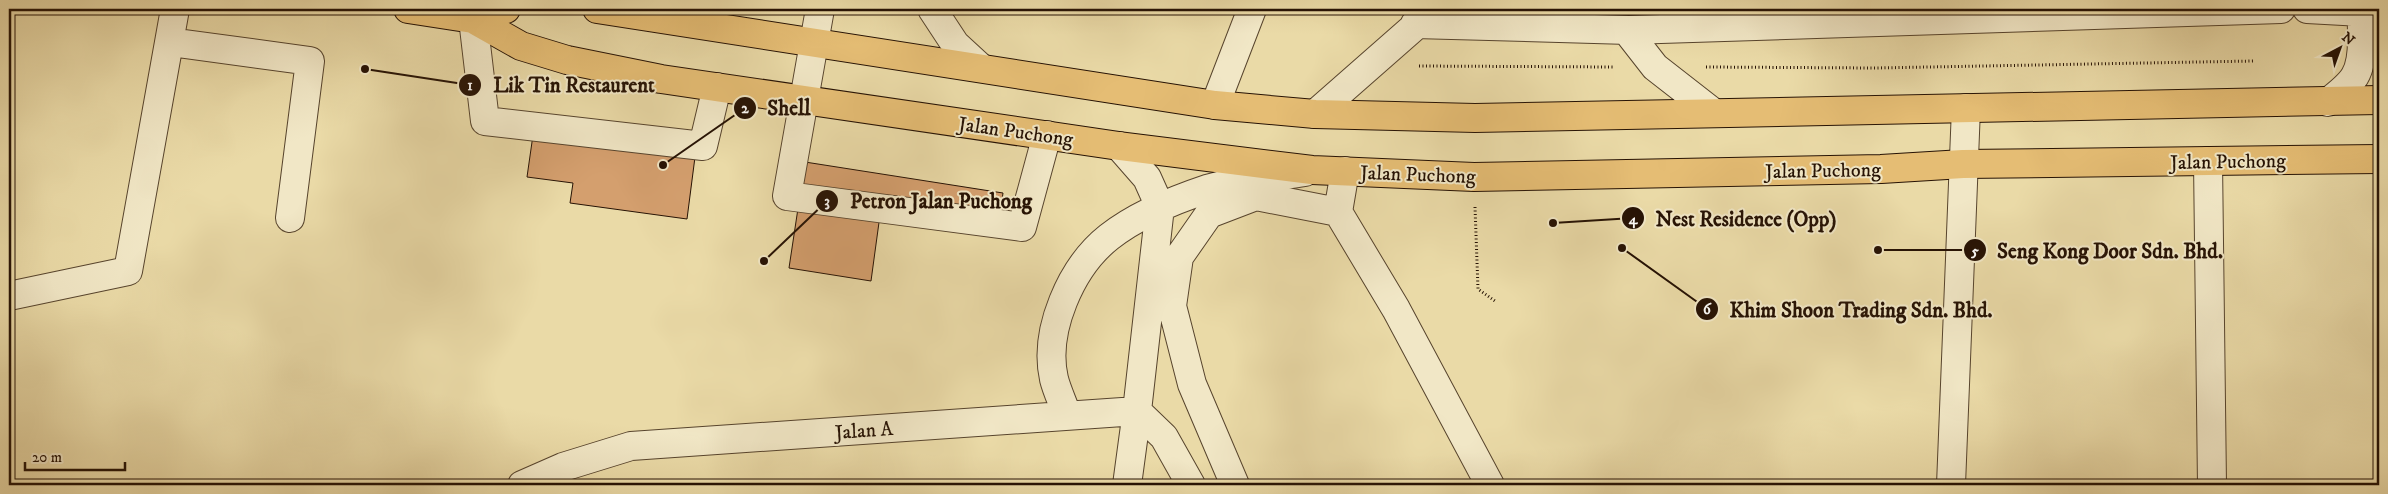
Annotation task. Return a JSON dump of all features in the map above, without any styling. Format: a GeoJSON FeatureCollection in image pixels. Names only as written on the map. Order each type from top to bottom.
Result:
{"type":"FeatureCollection","features":[{"type":"Feature","properties":{"kind":"main road","name":"Jalan Puchong"},"geometry":{"type":"LineString","coordinates":[[408,9],[473,20],[522,46],[567,60],[661,79],[1119,146],[1312,170],[1474,177],[1881,169],[1963,164],[2379,159]]}},
{"type":"Feature","properties":{"kind":"main road","name":"Jalan Puchong"},"geometry":{"type":"LineString","coordinates":[[473,20],[506,9]]}},
{"type":"Feature","properties":{"kind":"main road"},"geometry":{"type":"LineString","coordinates":[[597,9],[814,41],[1215,105],[1315,114],[1475,118],[2379,100]]}},
{"type":"Feature","properties":{"kind":"street"},"geometry":{"type":"LineString","coordinates":[[9,296],[128,271],[175,9]]}},
{"type":"Feature","properties":{"kind":"street"},"geometry":{"type":"LineString","coordinates":[[820,9],[787,196],[1022,226],[1047,135]]}},
{"type":"Feature","properties":{"kind":"street"},"geometry":{"type":"LineString","coordinates":[[932,9],[955,44],[980,67]]}},
{"type":"Feature","properties":{"kind":"street"},"geometry":{"type":"LineString","coordinates":[[1215,105],[1252,9]]}},
{"type":"Feature","properties":{"kind":"street"},"geometry":{"type":"LineString","coordinates":[[1315,114],[1425,16],[1629,30],[2281,9]]}},
{"type":"Feature","properties":{"kind":"street"},"geometry":{"type":"LineString","coordinates":[[2307,9],[2362,10],[2362,60],[2359,70],[2347,87],[2328,102]]}},
{"type":"Feature","properties":{"kind":"street"},"geometry":{"type":"LineString","coordinates":[[473,20],[486,121],[703,146],[717,87]]}},
{"type":"Feature","properties":{"kind":"street"},"geometry":{"type":"LineString","coordinates":[[1629,30],[1632,37],[1655,67],[1714,113]]}},
{"type":"Feature","properties":{"kind":"street"},"geometry":{"type":"LineString","coordinates":[[170,42],[310,61],[290,218]]}},
{"type":"Feature","properties":{"kind":"street"},"geometry":{"type":"LineString","coordinates":[[1951,485],[1966,108]]}},
{"type":"Feature","properties":{"kind":"street"},"geometry":{"type":"LineString","coordinates":[[1119,146],[1147,178],[1160,207],[1161,312],[1137,411],[1127,485]]}},
{"type":"Feature","properties":{"kind":"street"},"geometry":{"type":"LineString","coordinates":[[2208,161],[2212,485]]}},
{"type":"Feature","properties":{"kind":"street"},"geometry":{"type":"LineString","coordinates":[[1067,415],[1054,378],[1052,335],[1063,302],[1079,270],[1108,238],[1160,207],[1209,188],[1312,170]]}},
{"type":"Feature","properties":{"kind":"street"},"geometry":{"type":"LineString","coordinates":[[1345,171],[1338,212],[1396,309],[1490,485]]}},
{"type":"Feature","properties":{"kind":"street"},"geometry":{"type":"LineString","coordinates":[[1161,312],[1172,306],[1180,257],[1209,214],[1256,196],[1338,212]]}},
{"type":"Feature","properties":{"kind":"street"},"geometry":{"type":"LineString","coordinates":[[1161,312],[1235,485]]}},
{"type":"Feature","properties":{"kind":"street"},"geometry":{"type":"LineString","coordinates":[[1137,411],[1164,437],[1191,485]]}},
{"type":"Feature","properties":{"kind":"street","name":"Jalan A"},"geometry":{"type":"LineString","coordinates":[[522,485],[567,476],[631,446],[1137,411]]}},
{"type":"Feature","properties":{"kind":"path"},"geometry":{"type":"LineString","coordinates":[[1698,67],[1875,68],[2253,61]]}},
{"type":"Feature","properties":{"kind":"path"},"geometry":{"type":"LineString","coordinates":[[1416,66],[1613,67]]}},
{"type":"Feature","properties":{"kind":"path"},"geometry":{"type":"LineString","coordinates":[[1474,177],[1478,289],[1495,301]]}},
{"type":"Feature","properties":{"kind":"building"},"geometry":{"type":"Polygon","coordinates":[[[533,135],[695,157],[687,219],[570,203],[573,183],[527,177],[533,135]]]}},
{"type":"Feature","properties":{"kind":"building"},"geometry":{"type":"Polygon","coordinates":[[[805,162],[1003,193],[997,233],[880,215],[871,281],[789,268],[805,162]]]}},
{"type":"Feature","properties":{"kind":"place","name":"Lik Tin Restaurent"},"geometry":{"type":"Point","coordinates":[365,69]}},
{"type":"Feature","properties":{"kind":"place","name":"Shell"},"geometry":{"type":"Point","coordinates":[663,165]}},
{"type":"Feature","properties":{"kind":"place","name":"Nest Residence (Opp)"},"geometry":{"type":"Point","coordinates":[1553,223]}},
{"type":"Feature","properties":{"kind":"place","name":"Khim Shoon Trading Sdn. Bhd."},"geometry":{"type":"Point","coordinates":[1622,248]}},
{"type":"Feature","properties":{"kind":"place","name":"Seng Kong Door Sdn. Bhd."},"geometry":{"type":"Point","coordinates":[1878,250]}},
{"type":"Feature","properties":{"kind":"place","name":"Petron Jalan Puchong"},"geometry":{"type":"Point","coordinates":[764,261]}}]}
